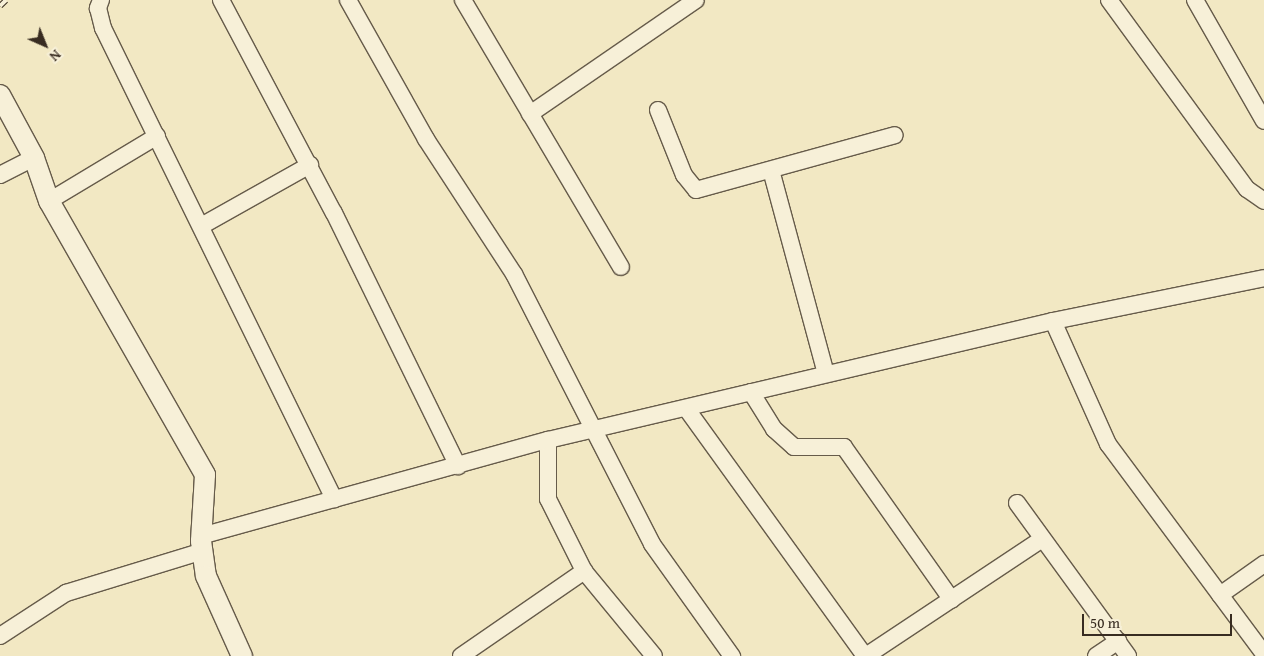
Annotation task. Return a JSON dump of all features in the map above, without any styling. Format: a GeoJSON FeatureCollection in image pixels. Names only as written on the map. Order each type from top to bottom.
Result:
{"type":"FeatureCollection","features":[{"type":"Feature","properties":{"kind":"street"},"geometry":{"type":"LineString","coordinates":[[101,0],[98,8],[103,28],[203,225],[334,499]]}},
{"type":"Feature","properties":{"kind":"street"},"geometry":{"type":"LineString","coordinates":[[221,0],[310,165],[458,466]]}},
{"type":"Feature","properties":{"kind":"street"},"geometry":{"type":"LineString","coordinates":[[349,0],[426,139],[514,274],[595,432],[622,494],[652,544],[732,656]]}},
{"type":"Feature","properties":{"kind":"street"},"geometry":{"type":"LineString","coordinates":[[463,0],[621,267]]}},
{"type":"Feature","properties":{"kind":"street"},"geometry":{"type":"LineString","coordinates":[[530,114],[696,0]]}},
{"type":"Feature","properties":{"kind":"street"},"geometry":{"type":"LineString","coordinates":[[1109,0],[1247,189],[1264,201]]}},
{"type":"Feature","properties":{"kind":"street"},"geometry":{"type":"LineString","coordinates":[[1195,0],[1264,121]]}},
{"type":"Feature","properties":{"kind":"street"},"geometry":{"type":"LineString","coordinates":[[0,95],[34,158],[49,201],[205,475],[202,543],[206,576],[242,656]]}},
{"type":"Feature","properties":{"kind":"street"},"geometry":{"type":"LineString","coordinates":[[658,110],[694,189],[771,170],[895,135]]}},
{"type":"Feature","properties":{"kind":"street"},"geometry":{"type":"LineString","coordinates":[[49,201],[157,136]]}},
{"type":"Feature","properties":{"kind":"street"},"geometry":{"type":"LineString","coordinates":[[0,175],[34,158]]}},
{"type":"Feature","properties":{"kind":"street"},"geometry":{"type":"LineString","coordinates":[[203,225],[310,165]]}},
{"type":"Feature","properties":{"kind":"street"},"geometry":{"type":"LineString","coordinates":[[771,170],[826,374]]}},
{"type":"Feature","properties":{"kind":"street"},"geometry":{"type":"LineString","coordinates":[[0,636],[66,593],[202,543],[334,499],[548,440],[595,432],[751,392],[1053,321],[1264,278]]}},
{"type":"Feature","properties":{"kind":"street"},"geometry":{"type":"LineString","coordinates":[[1053,321],[1108,444],[1264,654]]}},
{"type":"Feature","properties":{"kind":"street"},"geometry":{"type":"LineString","coordinates":[[751,392],[774,429],[794,447],[844,447],[952,600]]}},
{"type":"Feature","properties":{"kind":"street"},"geometry":{"type":"LineString","coordinates":[[686,408],[866,656],[1042,540]]}},
{"type":"Feature","properties":{"kind":"street"},"geometry":{"type":"LineString","coordinates":[[548,440],[548,499],[584,571],[654,656]]}},
{"type":"Feature","properties":{"kind":"street"},"geometry":{"type":"LineString","coordinates":[[1017,504],[1128,656]]}},
{"type":"Feature","properties":{"kind":"street"},"geometry":{"type":"LineString","coordinates":[[1220,595],[1264,564]]}},
{"type":"Feature","properties":{"kind":"street"},"geometry":{"type":"LineString","coordinates":[[470,654],[584,571]]}},
{"type":"Feature","properties":{"kind":"street"},"geometry":{"type":"LineString","coordinates":[[1096,656],[1118,642]]}},
{"type":"Feature","properties":{"kind":"railway"},"geometry":{"type":"LineString","coordinates":[[0,6],[6,0]]}}]}
